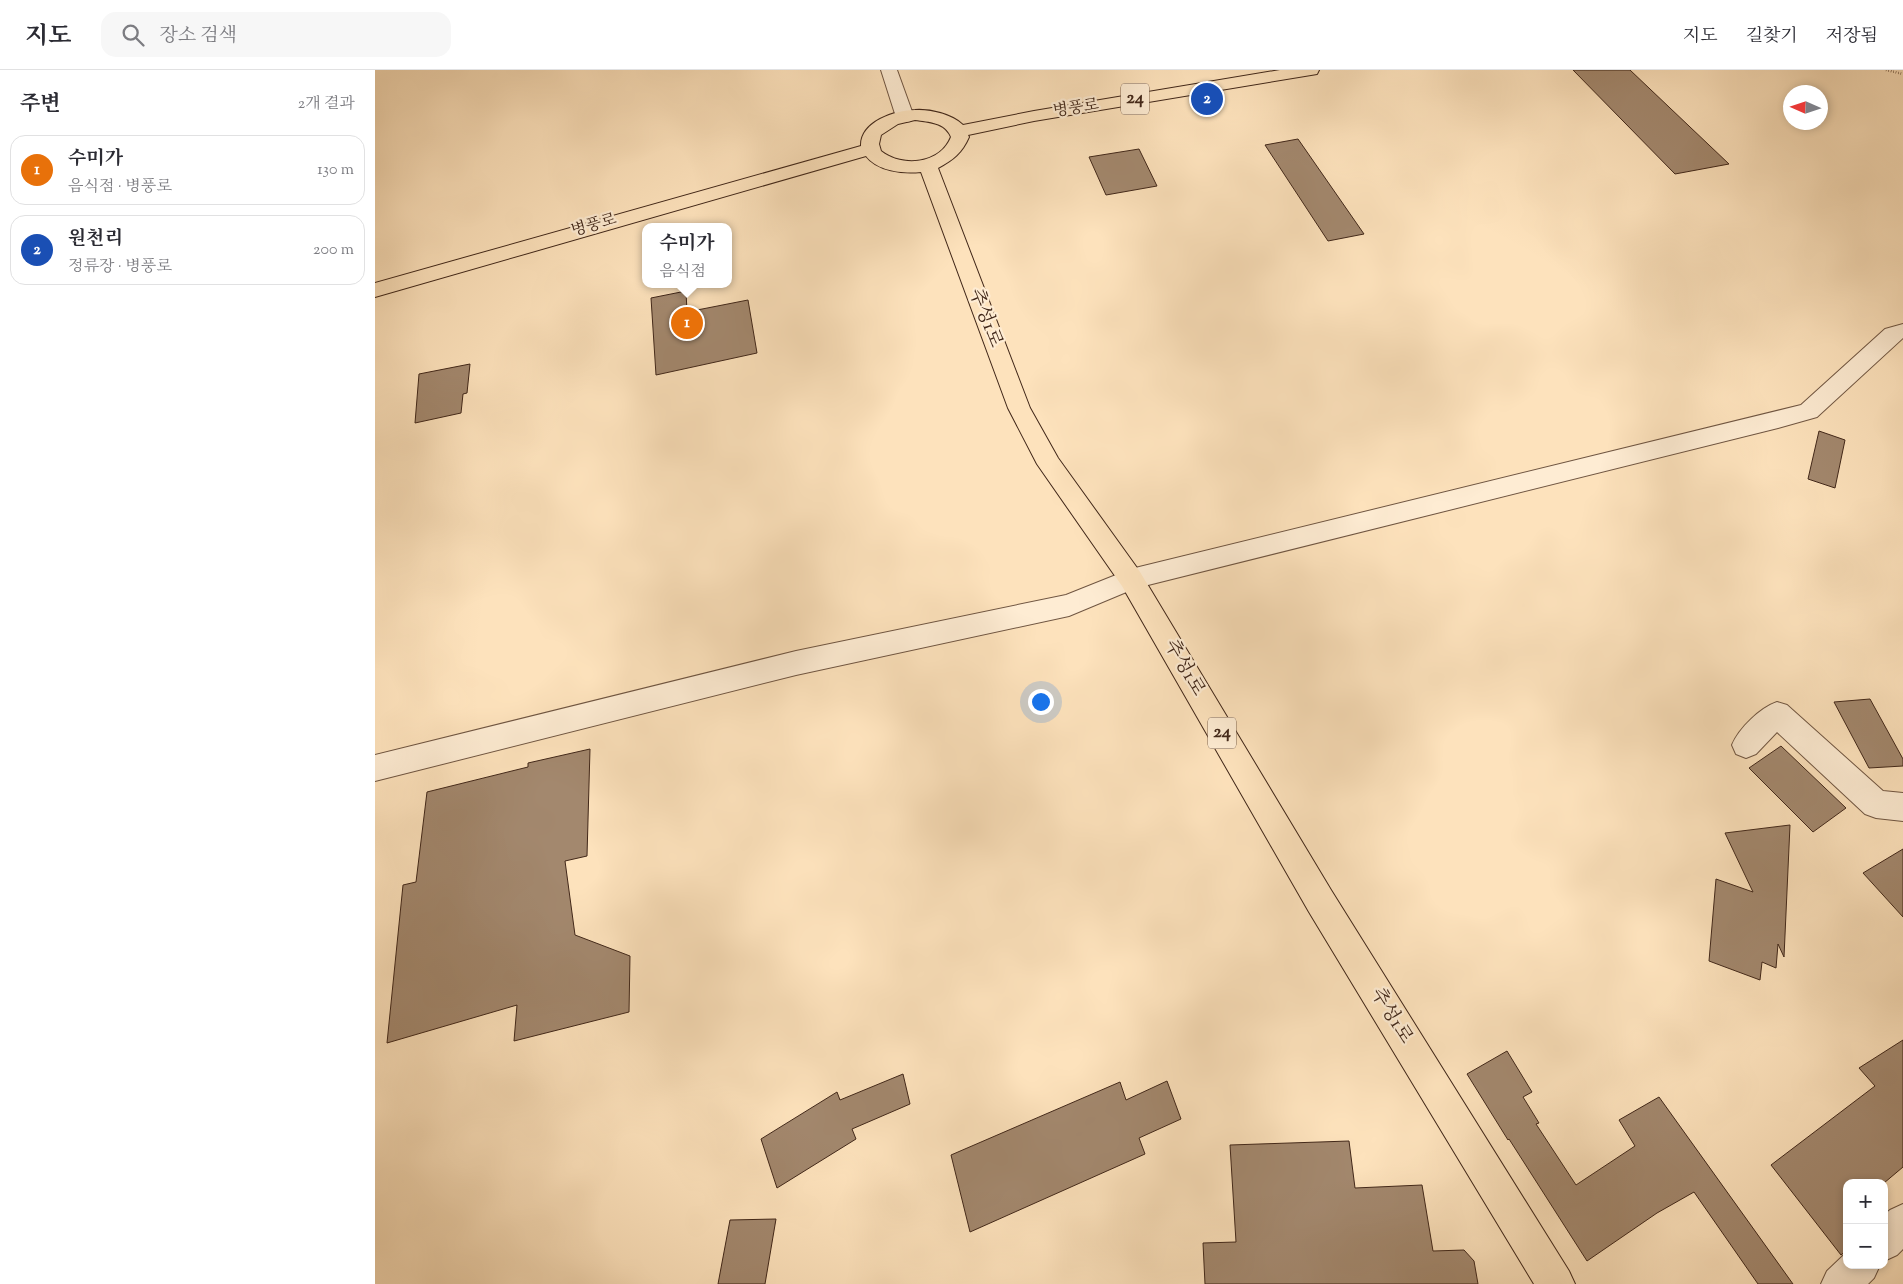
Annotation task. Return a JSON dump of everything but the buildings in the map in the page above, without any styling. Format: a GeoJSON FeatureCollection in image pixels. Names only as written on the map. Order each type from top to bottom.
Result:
{"type":"FeatureCollection","features":[{"type":"Feature","properties":{"kind":"main road","name":"병풍로"},"geometry":{"type":"LineString","coordinates":[[959,131],[1033,116],[1311,70]]}},
{"type":"Feature","properties":{"kind":"main road"},"geometry":{"type":"LineString","coordinates":[[929,116],[942,118],[953,124],[959,131],[960,139],[957,148],[949,156],[927,164],[907,167],[893,165],[873,154],[869,146],[871,137],[877,129],[887,122],[905,117],[929,116]]}},
{"type":"Feature","properties":{"kind":"main road","name":"병풍로"},"geometry":{"type":"LineString","coordinates":[[375,290],[793,169],[871,149]]}},
{"type":"Feature","properties":{"kind":"main road","name":"추성1로"},"geometry":{"type":"LineString","coordinates":[[927,164],[1019,408],[1049,464],[1131,579],[1321,901],[1556,1284]]}},
{"type":"Feature","properties":{"kind":"street"},"geometry":{"type":"LineString","coordinates":[[889,70],[905,117]]}},
{"type":"Feature","properties":{"kind":"street"},"geometry":{"type":"LineString","coordinates":[[375,768],[797,663],[1069,606],[1131,579],[1809,411],[1893,334],[1903,331]]}},
{"type":"Feature","properties":{"kind":"street"},"geometry":{"type":"LineString","coordinates":[[1746,745],[1777,714],[1876,804],[1903,807]]}},
{"type":"Feature","properties":{"kind":"street"},"geometry":{"type":"LineString","coordinates":[[1888,1238],[1903,1224]]}},
{"type":"Feature","properties":{"kind":"street"},"geometry":{"type":"LineString","coordinates":[[1840,1284],[1857,1269]]}},
{"type":"Feature","properties":{"kind":"path"},"geometry":{"type":"LineString","coordinates":[[1886,70],[1903,74]]}},
{"type":"Feature","properties":{"kind":"place","name":"원천리"},"geometry":{"type":"Point","coordinates":[1207,99]}},
{"type":"Feature","properties":{"kind":"place","name":"수미가"},"geometry":{"type":"Point","coordinates":[687,323]}}]}
